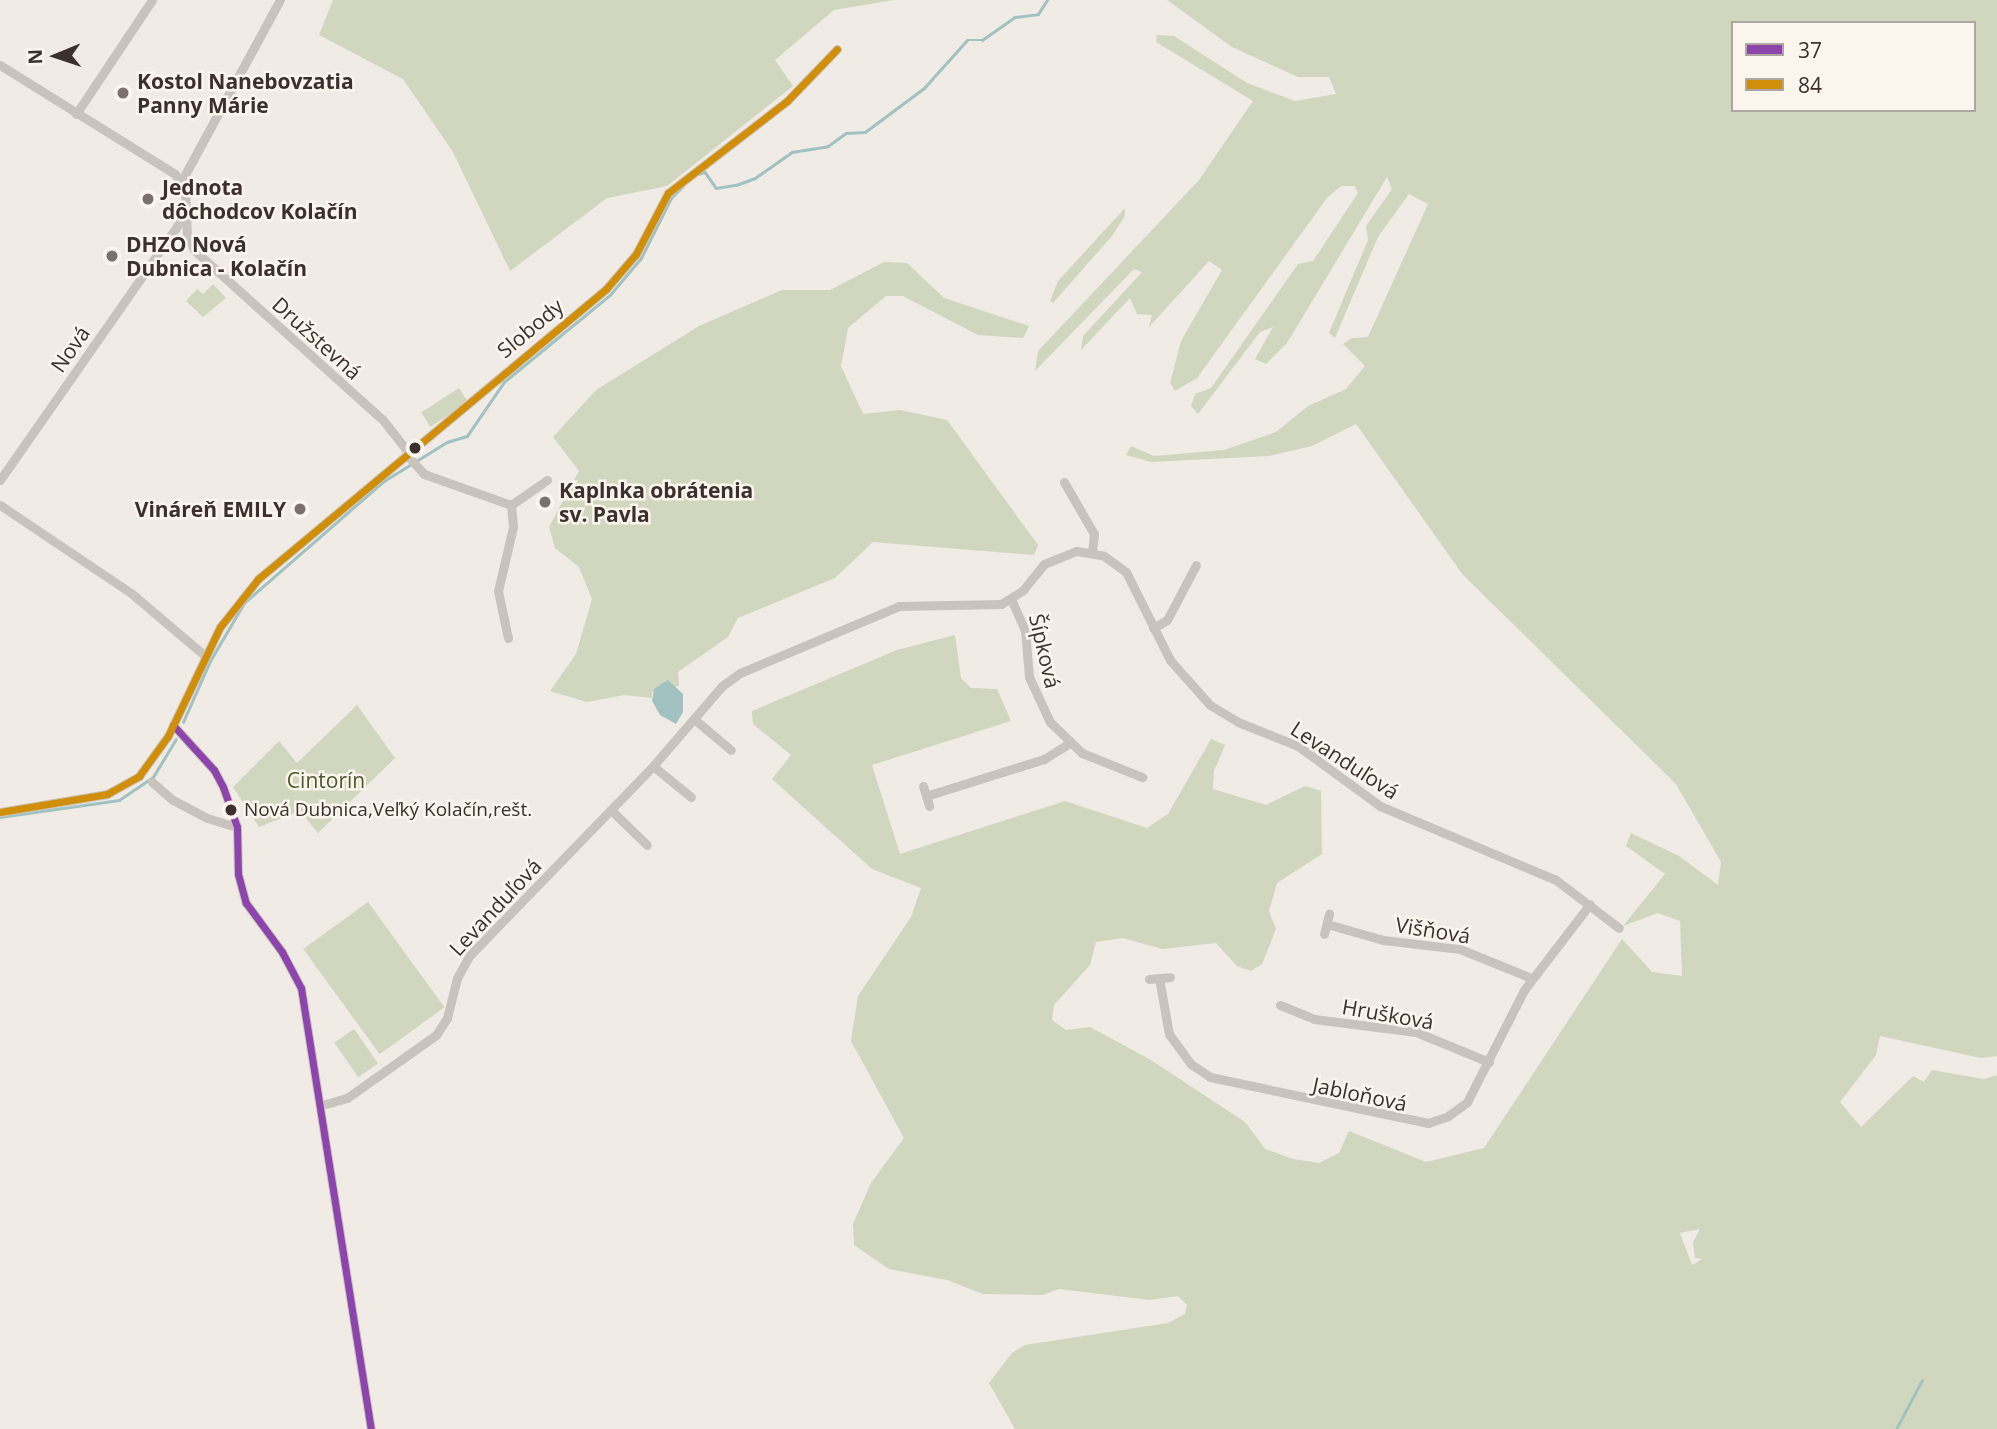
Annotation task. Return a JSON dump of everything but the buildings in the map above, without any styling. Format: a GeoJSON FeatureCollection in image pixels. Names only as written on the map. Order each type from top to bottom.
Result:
{"type":"FeatureCollection","features":[{"type":"Feature","properties":{"kind":"street"},"geometry":{"type":"LineString","coordinates":[[76,114],[152,0]]}},
{"type":"Feature","properties":{"kind":"street"},"geometry":{"type":"LineString","coordinates":[[181,182],[280,0]]}},
{"type":"Feature","properties":{"kind":"street","name":"Slobody"},"geometry":{"type":"LineString","coordinates":[[0,812],[121,789],[148,766],[173,725],[204,655],[234,606],[258,579],[410,458],[527,351],[606,289],[636,254],[676,186],[787,101],[837,49]]}},
{"type":"Feature","properties":{"kind":"street"},"geometry":{"type":"LineString","coordinates":[[0,65],[167,168],[181,182],[189,240],[168,239]]}},
{"type":"Feature","properties":{"kind":"street","name":"Nová"},"geometry":{"type":"LineString","coordinates":[[0,481],[186,214]]}},
{"type":"Feature","properties":{"kind":"street","name":"Družstevná"},"geometry":{"type":"LineString","coordinates":[[189,240],[217,273],[383,420],[410,458],[446,483],[511,505]]}},
{"type":"Feature","properties":{"kind":"street"},"geometry":{"type":"LineString","coordinates":[[508,638],[498,591],[513,527],[511,505],[547,480]]}},
{"type":"Feature","properties":{"kind":"street"},"geometry":{"type":"LineString","coordinates":[[1011,599],[1052,559],[1092,552],[1094,534],[1064,482]]}},
{"type":"Feature","properties":{"kind":"street"},"geometry":{"type":"LineString","coordinates":[[0,505],[131,593],[204,655]]}},
{"type":"Feature","properties":{"kind":"street","name":"Levanduľová"},"geometry":{"type":"LineString","coordinates":[[1092,552],[1126,572],[1153,628],[1184,680],[1224,715],[1298,746],[1380,806],[1540,872],[1590,904],[1619,928]]}},
{"type":"Feature","properties":{"kind":"street"},"geometry":{"type":"LineString","coordinates":[[1153,628],[1167,620],[1196,565]]}},
{"type":"Feature","properties":{"kind":"street","name":"Levanduľová"},"geometry":{"type":"LineString","coordinates":[[322,1105],[347,1098],[436,1035],[447,1018],[457,978],[470,955],[740,673],[881,611],[914,603],[986,607],[1011,599]]}},
{"type":"Feature","properties":{"kind":"street","name":"Šípková"},"geometry":{"type":"LineString","coordinates":[[1011,599],[1023,621],[1034,692],[1050,722],[1070,743],[1096,761],[1142,778]]}},
{"type":"Feature","properties":{"kind":"street"},"geometry":{"type":"LineString","coordinates":[[694,719],[730,750]]}},
{"type":"Feature","properties":{"kind":"street"},"geometry":{"type":"LineString","coordinates":[[173,725],[214,770],[237,827],[238,874],[246,903],[294,971],[306,1004],[371,1429]]}},
{"type":"Feature","properties":{"kind":"street"},"geometry":{"type":"LineString","coordinates":[[926,796],[1044,759],[1070,743]]}},
{"type":"Feature","properties":{"kind":"street"},"geometry":{"type":"LineString","coordinates":[[653,766],[691,797]]}},
{"type":"Feature","properties":{"kind":"street"},"geometry":{"type":"LineString","coordinates":[[152,782],[173,800],[207,818],[237,827]]}},
{"type":"Feature","properties":{"kind":"street"},"geometry":{"type":"LineString","coordinates":[[611,810],[647,845]]}},
{"type":"Feature","properties":{"kind":"street","name":"Jabloňová"},"geometry":{"type":"LineString","coordinates":[[1149,979],[1165,977],[1162,1013],[1175,1046],[1200,1071],[1235,1085],[1428,1123],[1448,1116],[1467,1102],[1531,978],[1590,904]]}},
{"type":"Feature","properties":{"kind":"street","name":"Višňová"},"geometry":{"type":"LineString","coordinates":[[1324,934],[1328,919],[1383,940],[1460,949],[1531,978]]}},
{"type":"Feature","properties":{"kind":"street","name":"Hrušková"},"geometry":{"type":"LineString","coordinates":[[1280,1005],[1314,1019],[1416,1032],[1489,1062]]}},
{"type":"Feature","properties":{"kind":"green space"},"geometry":{"type":"Polygon","coordinates":[[[333,0],[894,0],[834,10],[775,60],[793,86],[667,186],[607,198],[510,271],[453,152],[403,79],[319,35],[333,0]]]}},
{"type":"Feature","properties":{"kind":"green space"},"geometry":{"type":"Polygon","coordinates":[[[1167,0],[1997,0],[1997,1056],[1981,1058],[1880,1036],[1876,1055],[1840,1102],[1861,1127],[1913,1076],[1924,1082],[1932,1070],[1984,1079],[1997,1075],[1997,1429],[1015,1429],[989,1383],[1012,1353],[1025,1345],[1168,1323],[1185,1314],[1187,1305],[1178,1296],[1150,1300],[1059,1289],[1043,1295],[983,1294],[947,1280],[889,1269],[854,1245],[853,1224],[871,1183],[904,1138],[851,1041],[858,996],[911,917],[921,888],[872,869],[772,779],[791,755],[753,724],[752,711],[897,650],[955,635],[961,678],[971,688],[997,689],[1011,721],[872,765],[900,854],[1065,801],[1147,828],[1168,814],[1211,739],[1225,745],[1214,771],[1213,789],[1266,805],[1305,786],[1321,791],[1322,854],[1277,883],[1269,911],[1276,929],[1262,964],[1251,971],[1237,966],[1216,943],[1162,949],[1123,938],[1096,942],[1090,965],[1054,1005],[1052,1020],[1066,1030],[1090,1027],[1151,1060],[1245,1122],[1265,1149],[1293,1159],[1319,1163],[1339,1153],[1349,1131],[1426,1162],[1484,1148],[1622,939],[1652,972],[1682,976],[1680,921],[1658,913],[1623,926],[1665,874],[1626,846],[1631,833],[1679,856],[1718,885],[1721,862],[1676,784],[1463,575],[1356,424],[1312,446],[1269,456],[1151,462],[1126,455],[1131,446],[1154,456],[1224,450],[1276,432],[1308,406],[1346,389],[1365,366],[1343,344],[1352,338],[1368,337],[1428,204],[1409,194],[1378,237],[1335,338],[1329,333],[1368,240],[1366,226],[1392,189],[1387,177],[1287,343],[1266,364],[1255,359],[1273,327],[1260,332],[1198,414],[1191,406],[1195,394],[1211,388],[1298,264],[1313,261],[1358,193],[1355,186],[1341,186],[1327,198],[1197,378],[1175,391],[1170,383],[1181,341],[1222,270],[1209,261],[1149,327],[1152,315],[1137,314],[1130,298],[1081,350],[1083,336],[1142,272],[1134,269],[1035,371],[1038,351],[1199,180],[1253,101],[1156,42],[1157,35],[1174,36],[1247,83],[1295,101],[1336,94],[1329,77],[1298,77],[1232,47],[1167,0]],[[1700,1229],[1680,1233],[1692,1265],[1702,1259],[1695,1258],[1693,1242],[1700,1229]]]}},
{"type":"Feature","properties":{"kind":"green space"},"geometry":{"type":"Polygon","coordinates":[[[1125,208],[1125,216],[1112,236],[1053,303],[1050,301],[1058,281],[1125,208]]]}},
{"type":"Feature","properties":{"kind":"green space"},"geometry":{"type":"Polygon","coordinates":[[[884,262],[907,263],[944,298],[1029,326],[1023,338],[978,335],[903,296],[886,296],[848,328],[841,366],[863,414],[900,410],[947,420],[1038,545],[1034,555],[873,542],[835,578],[738,618],[728,637],[678,672],[679,686],[652,692],[652,698],[624,695],[587,702],[550,691],[576,654],[592,599],[579,567],[555,548],[549,527],[579,471],[553,437],[596,390],[699,326],[782,290],[830,290],[884,262]]]}},
{"type":"Feature","properties":{"kind":"green space"},"geometry":{"type":"Polygon","coordinates":[[[213,284],[226,298],[203,317],[186,301],[197,289],[203,294],[213,284]]]}},
{"type":"Feature","properties":{"kind":"green space"},"geometry":{"type":"Polygon","coordinates":[[[459,388],[468,402],[431,427],[421,413],[459,388]]]}},
{"type":"Feature","properties":{"kind":"green space","name":"Cintorín"},"geometry":{"type":"Polygon","coordinates":[[[357,705],[395,758],[318,833],[300,811],[259,827],[233,787],[279,741],[297,763],[357,705]]]}},
{"type":"Feature","properties":{"kind":"green space"},"geometry":{"type":"Polygon","coordinates":[[[368,902],[444,1007],[380,1054],[303,949],[368,902]]]}},
{"type":"Feature","properties":{"kind":"green space"},"geometry":{"type":"Polygon","coordinates":[[[354,1029],[378,1063],[358,1077],[334,1043],[354,1029]]]}},
{"type":"Feature","properties":{"kind":"water"},"geometry":{"type":"Polygon","coordinates":[[[668,680],[683,694],[683,712],[676,724],[660,715],[652,701],[654,689],[668,680]]]}},
{"type":"Feature","properties":{"kind":"waterway"},"geometry":{"type":"LineString","coordinates":[[698,174],[705,172],[716,188],[736,185],[755,178],[792,152],[828,146],[846,133],[865,132],[924,88],[967,40],[982,40],[1015,17],[1038,14],[1047,0]]}},
{"type":"Feature","properties":{"kind":"waterway"},"geometry":{"type":"LineString","coordinates":[[183,722],[210,661],[244,603],[384,481],[447,442],[467,436],[504,382],[610,295],[641,258],[671,198],[682,187]]}},
{"type":"Feature","properties":{"kind":"waterway"},"geometry":{"type":"LineString","coordinates":[[0,817],[119,800],[153,777],[176,739]]}},
{"type":"Feature","properties":{"kind":"waterway"},"geometry":{"type":"LineString","coordinates":[[1896,1429],[1922,1380]]}},
{"type":"Feature","properties":{"kind":"transit line","name":"84"},"geometry":{"type":"LineString","coordinates":[[0,812],[107,794],[139,776],[168,736],[220,627],[258,579],[606,289],[636,254],[668,193],[787,101],[837,49]]}},
{"type":"Feature","properties":{"kind":"transit line","name":"37"},"geometry":{"type":"LineString","coordinates":[[173,725],[214,770],[223,787],[237,827],[238,874],[246,903],[282,952],[301,988],[371,1429]]}},
{"type":"Feature","properties":{"kind":"place","name":"Kostol Nanebovzatia Panny Márie"},"geometry":{"type":"Point","coordinates":[123,93]}},
{"type":"Feature","properties":{"kind":"place","name":"Jednota dôchodcov Kolačín"},"geometry":{"type":"Point","coordinates":[148,199]}},
{"type":"Feature","properties":{"kind":"place","name":"DHZO Nová Dubnica - Kolačín"},"geometry":{"type":"Point","coordinates":[112,256]}},
{"type":"Feature","properties":{"kind":"place","name":"Kaplnka obrátenia sv. Pavla"},"geometry":{"type":"Point","coordinates":[545,502]}},
{"type":"Feature","properties":{"kind":"place","name":"Vináreň EMILY"},"geometry":{"type":"Point","coordinates":[300,509]}},
{"type":"Feature","properties":{"kind":"place","name":"Nová Dubnica,Veľký Kolačín,rešt."},"geometry":{"type":"Point","coordinates":[231,810]}}]}
